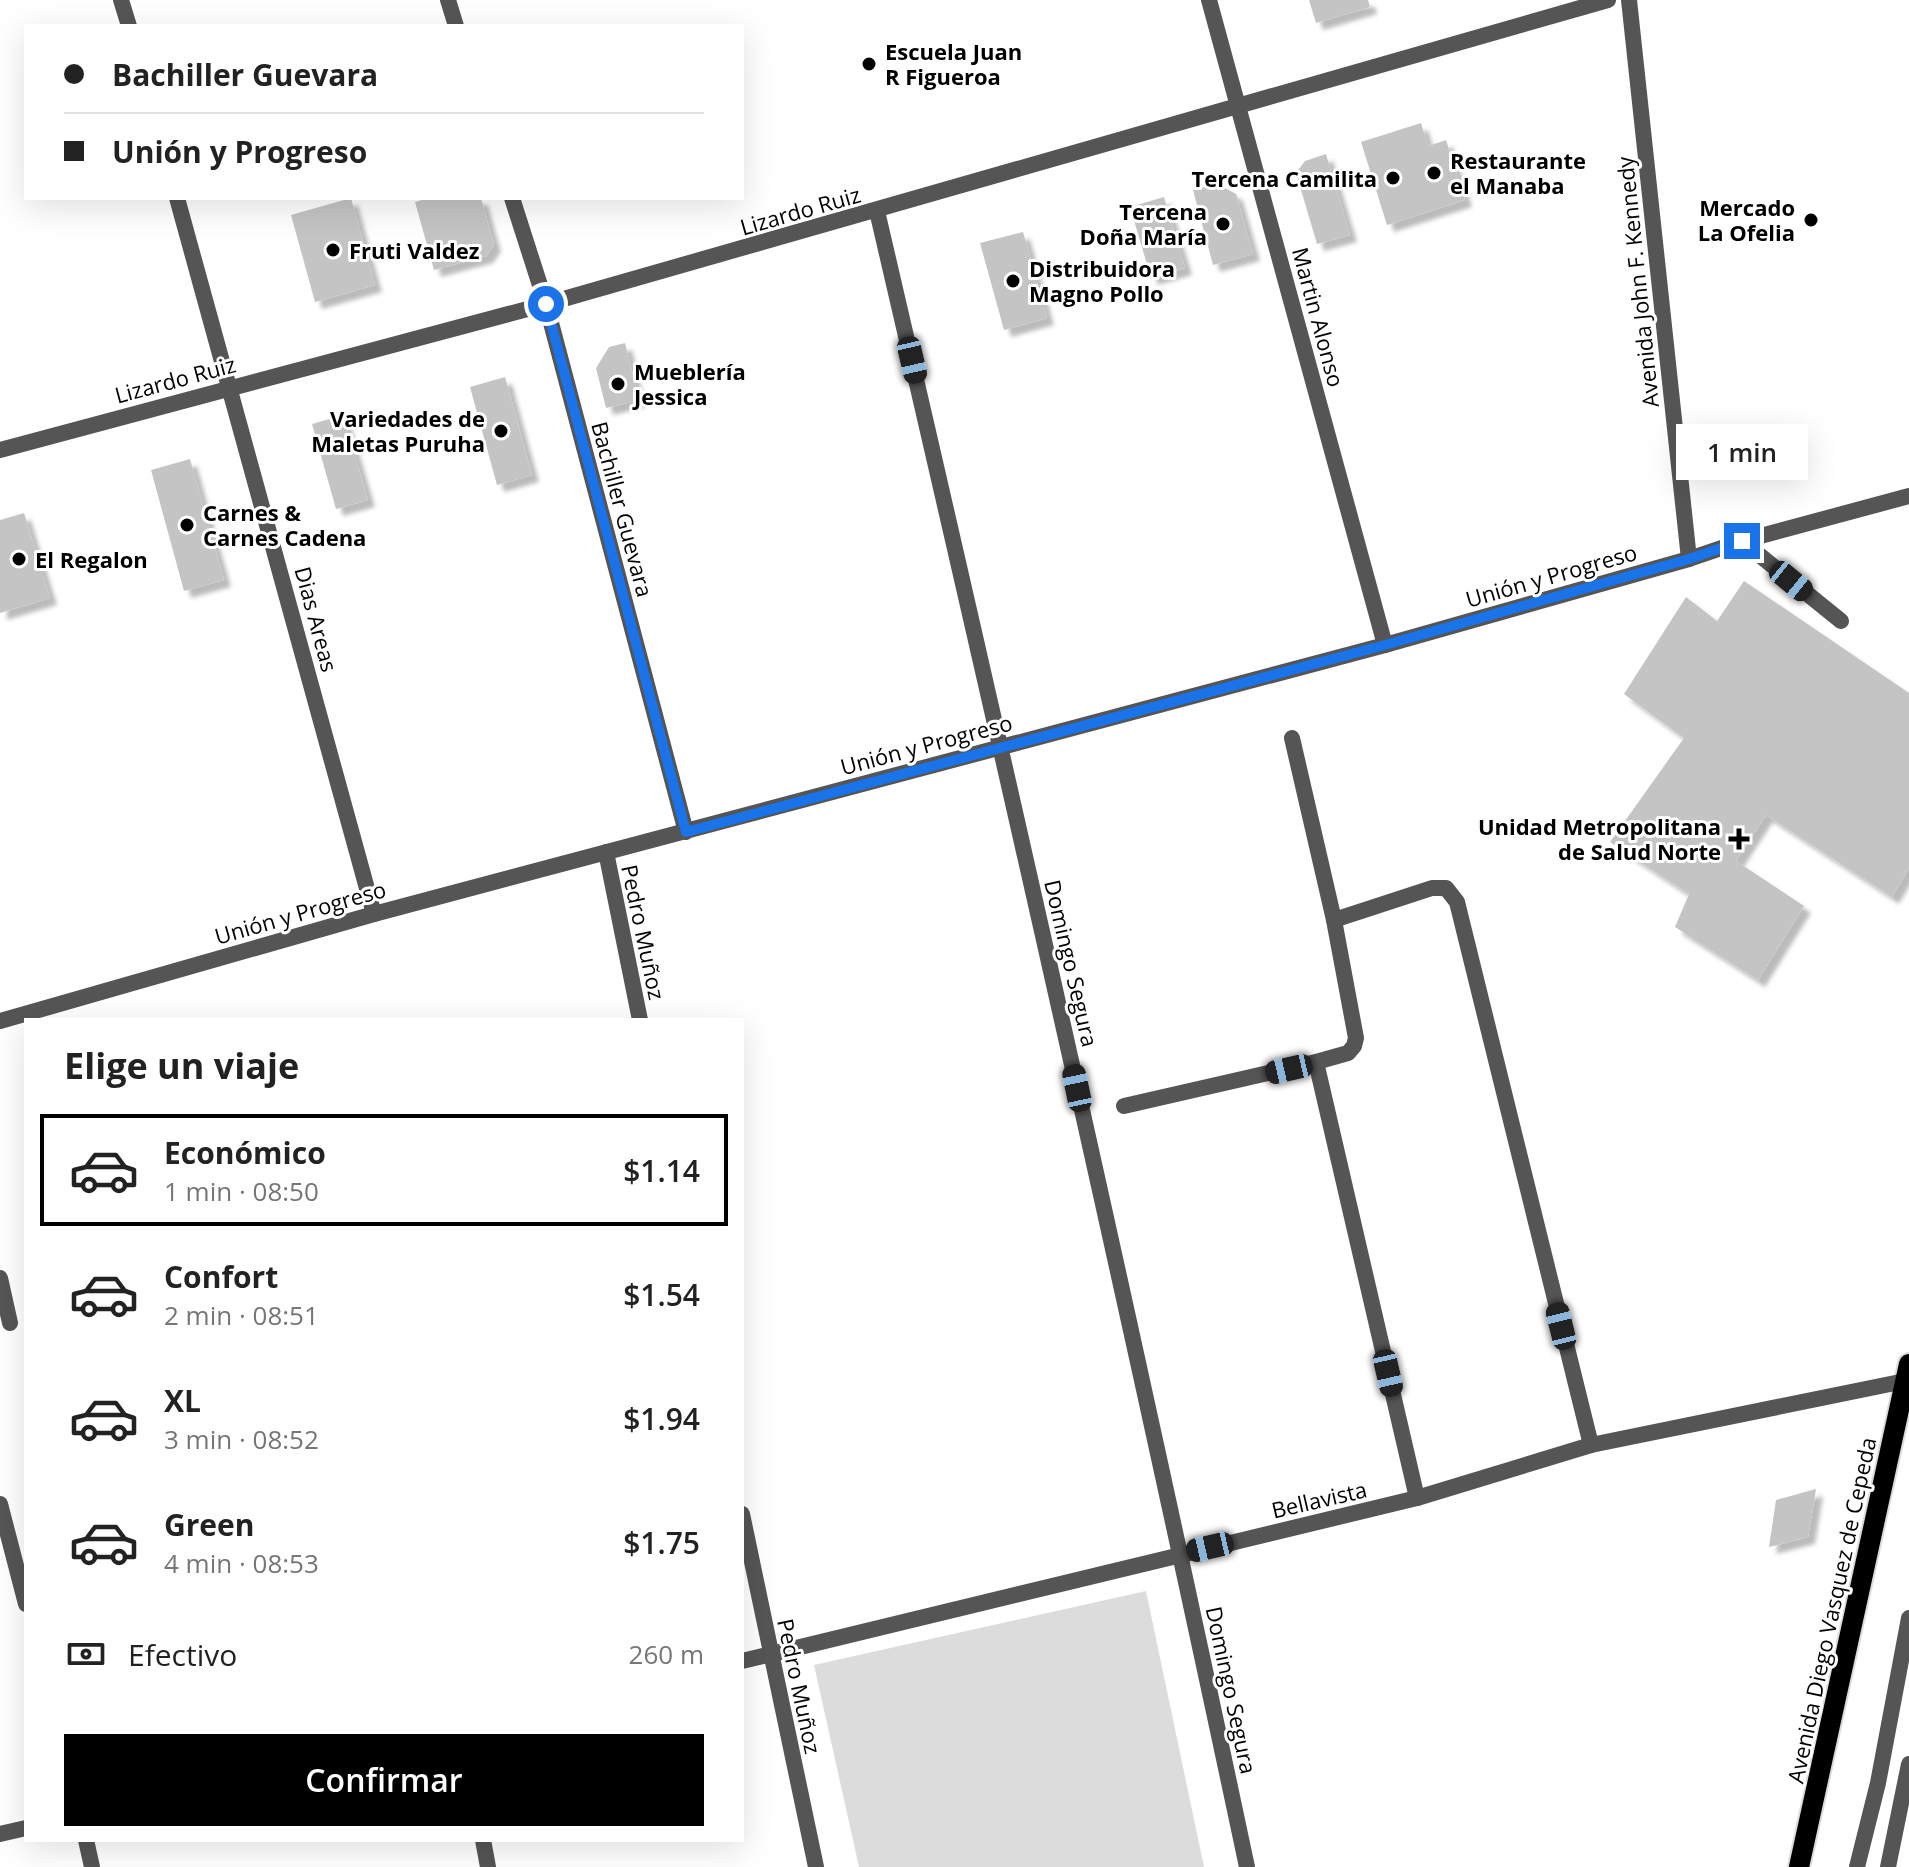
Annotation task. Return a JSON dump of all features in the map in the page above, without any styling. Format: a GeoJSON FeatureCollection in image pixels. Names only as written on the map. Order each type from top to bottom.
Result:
{"type":"FeatureCollection","features":[{"type":"Feature","properties":{"kind":"main road","name":"Avenida Diego Vasquez de Cepeda"},"geometry":{"type":"LineString","coordinates":[[1799,1867],[1907,1372]]}},
{"type":"Feature","properties":{"kind":"street"},"geometry":{"type":"LineString","coordinates":[[121,0],[128,24]]}},
{"type":"Feature","properties":{"kind":"street"},"geometry":{"type":"LineString","coordinates":[[448,0],[455,24]]}},
{"type":"Feature","properties":{"kind":"street","name":"Martin Alonso"},"geometry":{"type":"LineString","coordinates":[[1209,0],[1385,645]]}},
{"type":"Feature","properties":{"kind":"street","name":"Lizardo Ruiz"},"geometry":{"type":"LineString","coordinates":[[0,450],[546,304],[1608,0]]}},
{"type":"Feature","properties":{"kind":"street","name":"Avenida John F. Kennedy"},"geometry":{"type":"LineString","coordinates":[[1629,0],[1689,559]]}},
{"type":"Feature","properties":{"kind":"street","name":"Dias Areas"},"geometry":{"type":"LineString","coordinates":[[178,200],[374,914]]}},
{"type":"Feature","properties":{"kind":"street","name":"Bachiller Guevara"},"geometry":{"type":"LineString","coordinates":[[513,200],[546,304],[686,832]]}},
{"type":"Feature","properties":{"kind":"street","name":"Domingo Segura"},"geometry":{"type":"LineString","coordinates":[[877,211],[1001,746],[1181,1554],[1247,1867]]}},
{"type":"Feature","properties":{"kind":"street","name":"Unión y Progreso"},"geometry":{"type":"LineString","coordinates":[[0,1021],[374,914],[1385,645],[1909,496]]}},
{"type":"Feature","properties":{"kind":"street"},"geometry":{"type":"LineString","coordinates":[[1742,541],[1841,621]]}},
{"type":"Feature","properties":{"kind":"street"},"geometry":{"type":"LineString","coordinates":[[1124,1106],[1348,1053],[1356,1038],[1334,920],[1292,738]]}},
{"type":"Feature","properties":{"kind":"street","name":"Pedro Muñoz"},"geometry":{"type":"LineString","coordinates":[[606,852],[640,1018]]}},
{"type":"Feature","properties":{"kind":"street"},"geometry":{"type":"LineString","coordinates":[[1334,920],[1432,888],[1446,888],[1457,902],[1591,1445]]}},
{"type":"Feature","properties":{"kind":"street"},"geometry":{"type":"LineString","coordinates":[[1316,1062],[1417,1498]]}},
{"type":"Feature","properties":{"kind":"street"},"geometry":{"type":"LineString","coordinates":[[0,1278],[10,1323]]}},
{"type":"Feature","properties":{"kind":"street","name":"Bellavista"},"geometry":{"type":"LineString","coordinates":[[744,1661],[1417,1498],[1591,1445],[1907,1372]]}},
{"type":"Feature","properties":{"kind":"street"},"geometry":{"type":"LineString","coordinates":[[0,1504],[24,1596]]}},
{"type":"Feature","properties":{"kind":"street","name":"Pedro Muñoz"},"geometry":{"type":"LineString","coordinates":[[744,1524],[816,1867]]}},
{"type":"Feature","properties":{"kind":"street"},"geometry":{"type":"LineString","coordinates":[[1857,1867],[1878,1783],[1909,1618]]}},
{"type":"Feature","properties":{"kind":"street"},"geometry":{"type":"LineString","coordinates":[[1888,1867],[1909,1764]]}},
{"type":"Feature","properties":{"kind":"street"},"geometry":{"type":"LineString","coordinates":[[0,1834],[24,1828]]}},
{"type":"Feature","properties":{"kind":"street"},"geometry":{"type":"LineString","coordinates":[[86,1842],[92,1867]]}},
{"type":"Feature","properties":{"kind":"street"},"geometry":{"type":"LineString","coordinates":[[483,1842],[488,1867]]}},
{"type":"Feature","properties":{"kind":"shaded area"},"geometry":{"type":"Polygon","coordinates":[[[1146,1591],[1204,1867],[859,1867],[814,1665],[1146,1591]]]}},
{"type":"Feature","properties":{"kind":"building"},"geometry":{"type":"Polygon","coordinates":[[[1309,0],[1368,0],[1370,7],[1316,23],[1309,0]]]}},
{"type":"Feature","properties":{"kind":"building"},"geometry":{"type":"Polygon","coordinates":[[[1421,123],[1428,146],[1446,140],[1465,200],[1387,225],[1361,142],[1421,123]]]}},
{"type":"Feature","properties":{"kind":"building"},"geometry":{"type":"Polygon","coordinates":[[[1326,154],[1350,235],[1317,244],[1296,173],[1305,161],[1326,154]]]}},
{"type":"Feature","properties":{"kind":"building","name":"Tercena Doña María"},"geometry":{"type":"Polygon","coordinates":[[[1216,183],[1236,194],[1253,254],[1213,265],[1193,190],[1216,183]]]}},
{"type":"Feature","properties":{"kind":"building"},"geometry":{"type":"Polygon","coordinates":[[[1164,197],[1185,268],[1151,278],[1130,207],[1164,197]]]}},
{"type":"Feature","properties":{"kind":"building","name":"Fruti Valdez"},"geometry":{"type":"Polygon","coordinates":[[[352,200],[375,285],[315,302],[291,215],[352,200]]]}},
{"type":"Feature","properties":{"kind":"building"},"geometry":{"type":"Polygon","coordinates":[[[482,200],[494,245],[486,256],[434,270],[415,202],[482,200]]]}},
{"type":"Feature","properties":{"kind":"building","name":"Distribuidora Magno Pollo"},"geometry":{"type":"Polygon","coordinates":[[[1023,232],[1047,318],[1004,330],[980,243],[1023,232]]]}},
{"type":"Feature","properties":{"kind":"building","name":"Mueblería Jessica"},"geometry":{"type":"Polygon","coordinates":[[[625,343],[639,400],[606,408],[596,368],[609,347],[625,343]]]}},
{"type":"Feature","properties":{"kind":"building","name":"Variedades de Maletas Puruha"},"geometry":{"type":"Polygon","coordinates":[[[505,377],[532,475],[497,485],[470,387],[505,377]]]}},
{"type":"Feature","properties":{"kind":"building"},"geometry":{"type":"Polygon","coordinates":[[[343,415],[368,500],[336,509],[312,424],[343,415]]]}},
{"type":"Feature","properties":{"kind":"building","name":"Carnes & Carnes Cadena"},"geometry":{"type":"Polygon","coordinates":[[[190,459],[224,580],[184,591],[151,470],[190,459]]]}},
{"type":"Feature","properties":{"kind":"building","name":"El Regalon"},"geometry":{"type":"Polygon","coordinates":[[[24,513],[50,598],[0,613],[0,520],[24,513]]]}},
{"type":"Feature","properties":{"kind":"building","name":"Unidad Metropolitana de Salud Norte"},"geometry":{"type":"Polygon","coordinates":[[[1744,581],[1909,693],[1909,868],[1892,897],[1766,815],[1736,861],[1804,906],[1758,980],[1675,927],[1689,894],[1610,842],[1684,738],[1624,694],[1686,597],[1717,621],[1744,581]]]}},
{"type":"Feature","properties":{"kind":"building"},"geometry":{"type":"Polygon","coordinates":[[[1816,1489],[1808,1537],[1769,1547],[1776,1500],[1816,1489]]]}},
{"type":"Feature","properties":{"kind":"place","name":"Escuela Juan R Figueroa"},"geometry":{"type":"Point","coordinates":[869,64]}},
{"type":"Feature","properties":{"kind":"place","name":"Restaurante el Manaba"},"geometry":{"type":"Point","coordinates":[1434,173]}},
{"type":"Feature","properties":{"kind":"place","name":"Tercena Camilita"},"geometry":{"type":"Point","coordinates":[1393,178]}},
{"type":"Feature","properties":{"kind":"place","name":"Mercado La Ofelia"},"geometry":{"type":"Point","coordinates":[1811,220]}},
{"type":"Feature","properties":{"kind":"place","name":"Tercena Doña María"},"geometry":{"type":"Point","coordinates":[1223,224]}},
{"type":"Feature","properties":{"kind":"place","name":"Fruti Valdez"},"geometry":{"type":"Point","coordinates":[333,250]}},
{"type":"Feature","properties":{"kind":"place","name":"Distribuidora Magno Pollo"},"geometry":{"type":"Point","coordinates":[1013,281]}},
{"type":"Feature","properties":{"kind":"place","name":"Mueblería Jessica"},"geometry":{"type":"Point","coordinates":[618,384]}},
{"type":"Feature","properties":{"kind":"place","name":"Variedades de Maletas Puruha"},"geometry":{"type":"Point","coordinates":[501,431]}},
{"type":"Feature","properties":{"kind":"place","name":"Carnes & Carnes Cadena"},"geometry":{"type":"Point","coordinates":[187,525]}},
{"type":"Feature","properties":{"kind":"place","name":"El Regalon"},"geometry":{"type":"Point","coordinates":[19,559]}},
{"type":"Feature","properties":{"kind":"place","name":"Unidad Metropolitana de Salud Norte"},"geometry":{"type":"Point","coordinates":[1739,839]}},
{"type":"Feature","properties":{"kind":"route"},"geometry":{"type":"LineString","coordinates":[[546,304],[686,832],[1385,645],[1689,559],[1742,541]]}}]}
